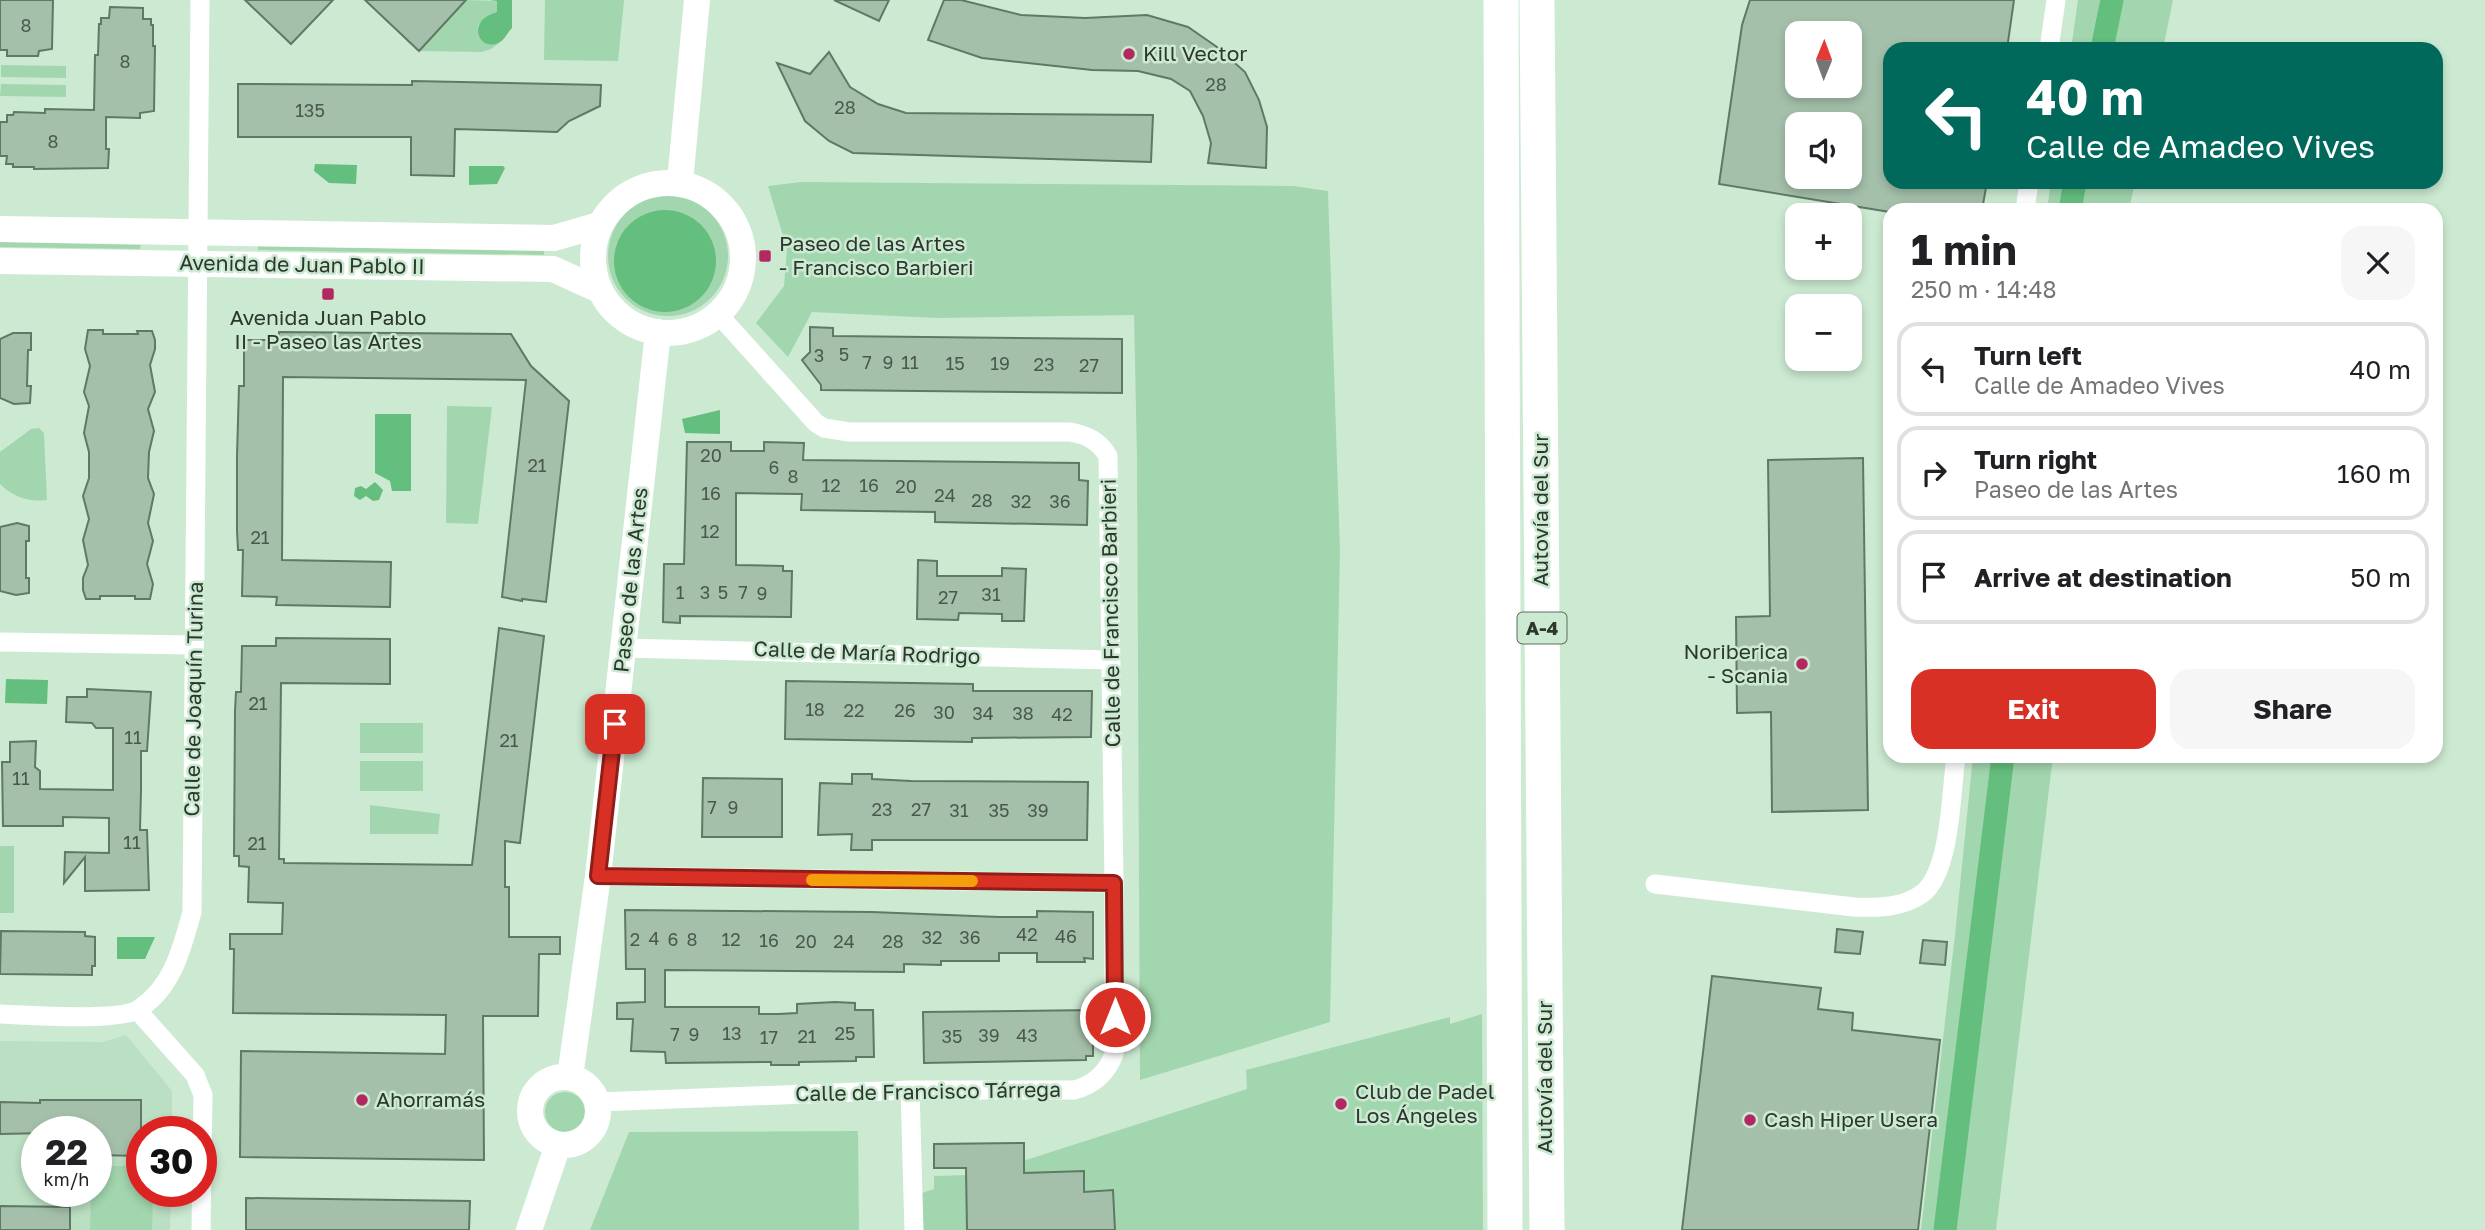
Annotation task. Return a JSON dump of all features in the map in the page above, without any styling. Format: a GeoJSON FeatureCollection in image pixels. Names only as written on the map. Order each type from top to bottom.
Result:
{"type":"FeatureCollection","features":[{"type":"Feature","properties":{"kind":"highway","name":"Autovía del Sur"},"geometry":{"type":"LineString","coordinates":[[1501,0],[1505,1230]]}},
{"type":"Feature","properties":{"kind":"highway","name":"Autovía del Sur"},"geometry":{"type":"LineString","coordinates":[[1537,0],[1547,1230]]}},
{"type":"Feature","properties":{"kind":"main road"},"geometry":{"type":"LineString","coordinates":[[680,182],[697,0]]}},
{"type":"Feature","properties":{"kind":"main road"},"geometry":{"type":"LineString","coordinates":[[680,182],[704,191],[723,206],[736,223],[743,246],[743,269],[738,286],[718,314],[700,326],[681,332],[658,332],[636,327],[608,304],[593,273],[592,251],[599,225],[611,207],[628,193],[653,183],[680,182]]}},
{"type":"Feature","properties":{"kind":"main road","name":"Avenida de Juan Pablo II"},"geometry":{"type":"LineString","coordinates":[[0,229],[554,238],[599,225]]}},
{"type":"Feature","properties":{"kind":"main road","name":"Avenida de Juan Pablo II"},"geometry":{"type":"LineString","coordinates":[[0,261],[553,269],[599,290]]}},
{"type":"Feature","properties":{"kind":"main road","name":"Paseo de las Artes"},"geometry":{"type":"LineString","coordinates":[[570,1077],[598,876],[658,332]]}},
{"type":"Feature","properties":{"kind":"main road"},"geometry":{"type":"LineString","coordinates":[[570,1077],[588,1086],[598,1102],[598,1119],[590,1133],[577,1143],[558,1145],[543,1138],[533,1125],[530,1106],[535,1092],[551,1079],[570,1077]]}},
{"type":"Feature","properties":{"kind":"main road"},"geometry":{"type":"LineString","coordinates":[[529,1230],[558,1145]]}},
{"type":"Feature","properties":{"kind":"street","name":"Calle de Joaquín Turina"},"geometry":{"type":"LineString","coordinates":[[138,1011],[163,987],[179,958],[192,912],[200,0]]}},
{"type":"Feature","properties":{"kind":"street"},"geometry":{"type":"LineString","coordinates":[[2050,42],[2056,0]]}},
{"type":"Feature","properties":{"kind":"street","name":"Calle de Francisco Barbieri"},"geometry":{"type":"LineString","coordinates":[[718,314],[758,361],[816,423],[824,428],[849,432],[1070,432],[1081,434],[1101,446],[1108,456],[1114,883]]}},
{"type":"Feature","properties":{"kind":"street"},"geometry":{"type":"LineString","coordinates":[[0,642],[194,645]]}},
{"type":"Feature","properties":{"kind":"street","name":"Calle de María Rodrigo"},"geometry":{"type":"LineString","coordinates":[[624,648],[1111,660]]}},
{"type":"Feature","properties":{"kind":"street"},"geometry":{"type":"LineString","coordinates":[[1655,884],[1854,907],[1883,908],[1905,902],[1923,892],[1935,876],[1943,855],[1955,763]]}},
{"type":"Feature","properties":{"kind":"street"},"geometry":{"type":"LineString","coordinates":[[598,876],[1114,883]]}},
{"type":"Feature","properties":{"kind":"street","name":"Calle de Francisco Tárrega"},"geometry":{"type":"LineString","coordinates":[[598,1102],[910,1090],[1073,1090],[1084,1087],[1102,1075],[1114,1054],[1114,883]]}},
{"type":"Feature","properties":{"kind":"street"},"geometry":{"type":"LineString","coordinates":[[0,1014],[114,1016],[138,1011],[195,1075],[204,1095],[201,1230]]}},
{"type":"Feature","properties":{"kind":"street"},"geometry":{"type":"LineString","coordinates":[[910,1090],[914,1230]]}},
{"type":"Feature","properties":{"kind":"shaded area"},"geometry":{"type":"Polygon","coordinates":[[[466,0],[497,1],[497,12],[490,14],[478,25],[478,30],[483,40],[499,43],[482,52],[419,51],[466,0]]]}},
{"type":"Feature","properties":{"kind":"shaded area"},"geometry":{"type":"Polygon","coordinates":[[[490,0],[512,0],[512,28],[502,41],[493,45],[482,40],[478,29],[487,16],[497,12],[497,1],[490,0]]]}},
{"type":"Feature","properties":{"kind":"shaded area"},"geometry":{"type":"Polygon","coordinates":[[[545,0],[624,0],[618,61],[544,60],[545,0]]]}},
{"type":"Feature","properties":{"kind":"shaded area"},"geometry":{"type":"Polygon","coordinates":[[[2078,0],[2173,0],[2164,42],[2072,42],[2078,0]]]}},
{"type":"Feature","properties":{"kind":"shaded area"},"geometry":{"type":"Polygon","coordinates":[[[1,65],[66,66],[66,78],[1,77],[1,65]]]}},
{"type":"Feature","properties":{"kind":"shaded area"},"geometry":{"type":"Polygon","coordinates":[[[1,84],[66,85],[66,97],[0,96],[1,84]]]}},
{"type":"Feature","properties":{"kind":"shaded area"},"geometry":{"type":"Polygon","coordinates":[[[315,164],[357,165],[356,184],[329,183],[314,171],[315,164]]]}},
{"type":"Feature","properties":{"kind":"shaded area"},"geometry":{"type":"Polygon","coordinates":[[[469,166],[505,168],[497,184],[469,185],[469,166]]]}},
{"type":"Feature","properties":{"kind":"shaded area"},"geometry":{"type":"Polygon","coordinates":[[[801,182],[1293,186],[1328,191],[1340,551],[1330,1022],[1140,1080],[1134,315],[937,318],[812,312],[788,357],[756,323],[784,286],[787,249],[768,186],[801,182]]]}},
{"type":"Feature","properties":{"kind":"shaded area"},"geometry":{"type":"Polygon","coordinates":[[[2050,189],[2134,189],[2130,203],[2048,203],[2050,189]]]}},
{"type":"Feature","properties":{"kind":"shaded area"},"geometry":{"type":"Polygon","coordinates":[[[668,196],[691,201],[710,214],[723,233],[728,256],[723,279],[710,298],[691,311],[668,316],[645,311],[626,298],[613,279],[608,256],[613,233],[626,214],[645,201],[668,196]]]}},
{"type":"Feature","properties":{"kind":"shaded area"},"geometry":{"type":"Polygon","coordinates":[[[665,210],[694,218],[708,232],[716,261],[708,290],[694,304],[665,312],[636,304],[622,290],[614,261],[622,232],[636,218],[665,210]]]}},
{"type":"Feature","properties":{"kind":"shaded area"},"geometry":{"type":"Polygon","coordinates":[[[0,242],[141,245],[140,249],[0,247],[0,242]]]}},
{"type":"Feature","properties":{"kind":"shaded area"},"geometry":{"type":"Polygon","coordinates":[[[258,246],[544,251],[544,255],[258,250],[258,246]]]}},
{"type":"Feature","properties":{"kind":"shaded area"},"geometry":{"type":"Polygon","coordinates":[[[447,406],[492,407],[478,524],[446,523],[447,406]]]}},
{"type":"Feature","properties":{"kind":"shaded area"},"geometry":{"type":"Polygon","coordinates":[[[720,410],[720,434],[685,433],[682,419],[720,410]]]}},
{"type":"Feature","properties":{"kind":"shaded area"},"geometry":{"type":"Polygon","coordinates":[[[375,414],[411,414],[411,491],[392,491],[390,481],[375,473],[375,414]]]}},
{"type":"Feature","properties":{"kind":"shaded area"},"geometry":{"type":"Polygon","coordinates":[[[39,428],[44,433],[47,500],[21,498],[0,484],[0,452],[31,429],[39,428]]]}},
{"type":"Feature","properties":{"kind":"shaded area"},"geometry":{"type":"Polygon","coordinates":[[[375,482],[383,490],[379,500],[373,501],[366,496],[360,500],[354,496],[355,488],[361,486],[366,489],[375,482]]]}},
{"type":"Feature","properties":{"kind":"shaded area"},"geometry":{"type":"Polygon","coordinates":[[[6,679],[48,680],[47,704],[5,703],[6,679]]]}},
{"type":"Feature","properties":{"kind":"shaded area"},"geometry":{"type":"Polygon","coordinates":[[[360,723],[423,723],[423,753],[360,753],[360,723]]]}},
{"type":"Feature","properties":{"kind":"shaded area"},"geometry":{"type":"Polygon","coordinates":[[[360,761],[423,761],[423,791],[360,791],[360,761]]]}},
{"type":"Feature","properties":{"kind":"shaded area"},"geometry":{"type":"Polygon","coordinates":[[[1972,763],[2052,763],[1996,1230],[1921,1230],[1972,763]]]}},
{"type":"Feature","properties":{"kind":"shaded area"},"geometry":{"type":"Polygon","coordinates":[[[370,805],[440,814],[438,834],[370,834],[370,805]]]}},
{"type":"Feature","properties":{"kind":"shaded area"},"geometry":{"type":"Polygon","coordinates":[[[0,846],[14,846],[14,913],[0,913],[0,846]]]}},
{"type":"Feature","properties":{"kind":"shaded area"},"geometry":{"type":"Polygon","coordinates":[[[117,937],[155,937],[145,959],[117,959],[117,937]]]}},
{"type":"Feature","properties":{"kind":"shaded area","name":"Club de Padel Los Ángeles"},"geometry":{"type":"Polygon","coordinates":[[[1482,1014],[1483,1230],[920,1230],[919,1194],[934,1189],[934,1176],[966,1175],[967,1179],[1247,1089],[1246,1070],[1450,1017],[1450,1024],[1482,1014]]]}},
{"type":"Feature","properties":{"kind":"shaded area"},"geometry":{"type":"Polygon","coordinates":[[[126,1035],[172,1091],[172,1116],[126,1116],[126,1207],[171,1207],[170,1230],[0,1230],[0,1041],[103,1042],[126,1035]]]}},
{"type":"Feature","properties":{"kind":"shaded area"},"geometry":{"type":"Polygon","coordinates":[[[565,1092],[573,1093],[579,1098],[584,1104],[584,1120],[579,1126],[573,1131],[565,1132],[557,1131],[551,1126],[546,1120],[545,1112],[546,1104],[551,1098],[557,1093],[565,1092]]]}},
{"type":"Feature","properties":{"kind":"shaded area"},"geometry":{"type":"Polygon","coordinates":[[[858,1131],[859,1230],[590,1230],[629,1132],[858,1131]]]}},
{"type":"Feature","properties":{"kind":"shaded area"},"geometry":{"type":"Polygon","coordinates":[[[112,1166],[126,1166],[126,1207],[153,1207],[152,1230],[90,1230],[91,1207],[112,1207],[112,1166]]]}},
{"type":"Feature","properties":{"kind":"building"},"geometry":{"type":"Polygon","coordinates":[[[0,0],[53,0],[52,49],[39,51],[38,56],[7,56],[7,50],[0,50],[0,0]]]}},
{"type":"Feature","properties":{"kind":"building"},"geometry":{"type":"Polygon","coordinates":[[[245,0],[333,0],[291,44],[245,0]]]}},
{"type":"Feature","properties":{"kind":"building"},"geometry":{"type":"Polygon","coordinates":[[[365,0],[466,0],[419,51],[365,0]]]}},
{"type":"Feature","properties":{"kind":"building"},"geometry":{"type":"Polygon","coordinates":[[[834,0],[889,0],[879,21],[834,0]]]}},
{"type":"Feature","properties":{"kind":"building"},"geometry":{"type":"Polygon","coordinates":[[[944,0],[961,0],[1021,15],[1085,18],[1147,15],[1188,27],[1217,47],[1245,72],[1259,100],[1267,127],[1266,168],[1208,163],[1211,143],[1203,116],[1190,91],[1171,79],[1138,71],[1092,70],[982,58],[928,40],[944,0]]]}},
{"type":"Feature","properties":{"kind":"building"},"geometry":{"type":"Polygon","coordinates":[[[1750,0],[2014,0],[2008,42],[1883,42],[1883,189],[1986,189],[1983,203],[1883,203],[1883,211],[1862,207],[1862,203],[1835,203],[1719,184],[1742,25],[1750,0]]]}},
{"type":"Feature","properties":{"kind":"building"},"geometry":{"type":"Polygon","coordinates":[[[110,7],[143,8],[143,19],[151,19],[155,46],[154,111],[140,113],[140,118],[106,117],[108,168],[34,169],[6,164],[7,156],[0,156],[0,122],[7,122],[7,115],[13,115],[14,112],[45,113],[45,109],[94,110],[95,55],[98,55],[99,24],[101,18],[109,18],[110,7]]]}},
{"type":"Feature","properties":{"kind":"building"},"geometry":{"type":"Polygon","coordinates":[[[829,52],[850,87],[878,104],[906,113],[1153,115],[1151,162],[853,153],[829,141],[805,121],[777,63],[810,74],[829,52]]]}},
{"type":"Feature","properties":{"kind":"building"},"geometry":{"type":"Polygon","coordinates":[[[412,81],[601,85],[600,106],[569,121],[557,132],[455,129],[454,176],[411,175],[411,137],[238,137],[238,84],[412,85],[412,81]]]}},
{"type":"Feature","properties":{"kind":"building"},"geometry":{"type":"Polygon","coordinates":[[[810,327],[833,328],[833,336],[1122,339],[1122,393],[821,390],[821,385],[802,360],[810,352],[810,327]]]}},
{"type":"Feature","properties":{"kind":"building"},"geometry":{"type":"Polygon","coordinates":[[[88,330],[103,330],[103,334],[138,334],[137,331],[152,331],[155,340],[150,365],[155,392],[148,409],[154,431],[149,452],[148,478],[154,494],[148,523],[153,541],[147,564],[153,584],[150,599],[100,596],[100,599],[86,599],[83,590],[83,578],[88,565],[83,540],[89,519],[83,496],[89,478],[89,452],[84,433],[89,406],[84,392],[90,366],[85,349],[88,330]]]}},
{"type":"Feature","properties":{"kind":"building"},"geometry":{"type":"Polygon","coordinates":[[[279,332],[511,334],[531,366],[569,401],[546,602],[502,597],[526,380],[283,377],[282,560],[391,562],[390,607],[276,605],[277,597],[242,596],[243,550],[238,550],[237,531],[237,456],[239,386],[244,386],[244,340],[279,340],[279,332]]]}},
{"type":"Feature","properties":{"kind":"building"},"geometry":{"type":"Polygon","coordinates":[[[13,333],[31,333],[27,386],[31,386],[30,403],[14,404],[0,398],[0,339],[13,333]]]}},
{"type":"Feature","properties":{"kind":"building"},"geometry":{"type":"Polygon","coordinates":[[[687,442],[731,442],[731,451],[764,451],[764,442],[804,443],[803,460],[1079,463],[1079,480],[1088,481],[1087,525],[935,522],[935,512],[801,510],[802,494],[736,493],[736,565],[783,566],[783,571],[792,571],[791,617],[680,616],[680,623],[663,622],[664,564],[684,564],[687,442]]]}},
{"type":"Feature","properties":{"kind":"building","name":"Noriberica - Scania"},"geometry":{"type":"Polygon","coordinates":[[[1863,458],[1868,810],[1772,812],[1771,712],[1737,713],[1736,617],[1770,616],[1768,460],[1863,458]]]}},
{"type":"Feature","properties":{"kind":"building"},"geometry":{"type":"Polygon","coordinates":[[[17,523],[29,526],[29,541],[26,541],[26,578],[29,578],[29,593],[16,595],[0,591],[0,527],[17,523]]]}},
{"type":"Feature","properties":{"kind":"building"},"geometry":{"type":"Polygon","coordinates":[[[918,560],[937,561],[937,576],[1002,576],[1002,568],[1026,569],[1024,621],[1002,621],[1002,614],[959,613],[958,620],[917,619],[918,560]]]}},
{"type":"Feature","properties":{"kind":"building"},"geometry":{"type":"Polygon","coordinates":[[[499,628],[544,636],[520,843],[505,841],[509,937],[560,937],[560,954],[539,954],[538,1016],[483,1016],[484,1160],[240,1157],[241,1051],[445,1054],[446,1015],[233,1013],[234,949],[230,949],[230,934],[282,934],[283,903],[248,902],[249,867],[239,866],[239,856],[234,856],[235,711],[236,692],[241,692],[242,646],[276,646],[276,638],[390,639],[390,684],[281,683],[279,859],[284,859],[284,863],[472,865],[499,628]]]}},
{"type":"Feature","properties":{"kind":"building"},"geometry":{"type":"Polygon","coordinates":[[[786,681],[973,684],[973,691],[1092,691],[1091,737],[972,738],[972,742],[785,739],[786,681]]]}},
{"type":"Feature","properties":{"kind":"building"},"geometry":{"type":"Polygon","coordinates":[[[87,689],[151,692],[147,751],[141,751],[140,830],[147,830],[149,890],[85,891],[85,857],[64,883],[65,852],[109,853],[109,818],[63,817],[63,826],[3,826],[2,762],[10,762],[10,742],[36,741],[35,767],[40,771],[40,789],[113,790],[113,728],[96,728],[92,723],[66,722],[67,697],[87,697],[87,689]]]}},
{"type":"Feature","properties":{"kind":"building"},"geometry":{"type":"Polygon","coordinates":[[[852,774],[872,774],[872,779],[911,781],[1088,782],[1087,840],[872,840],[872,850],[851,850],[852,834],[818,835],[820,783],[852,784],[852,774]]]}},
{"type":"Feature","properties":{"kind":"building"},"geometry":{"type":"Polygon","coordinates":[[[703,778],[782,779],[782,837],[702,837],[703,778]]]}},
{"type":"Feature","properties":{"kind":"building"},"geometry":{"type":"Polygon","coordinates":[[[625,910],[872,912],[999,917],[1037,917],[1037,911],[1093,912],[1093,959],[1084,958],[1085,962],[1037,962],[1037,953],[999,953],[999,961],[941,961],[941,965],[904,964],[904,972],[665,970],[665,1007],[759,1007],[759,1014],[778,1014],[797,1013],[797,1004],[835,1002],[855,1003],[855,1010],[873,1010],[874,1057],[856,1057],[856,1061],[799,1062],[799,1065],[771,1065],[771,1062],[666,1063],[665,1052],[631,1051],[633,1019],[617,1019],[617,1003],[645,1002],[645,969],[626,969],[625,910]]]}},
{"type":"Feature","properties":{"kind":"building"},"geometry":{"type":"Polygon","coordinates":[[[1837,929],[1863,932],[1860,954],[1835,952],[1837,929]]]}},
{"type":"Feature","properties":{"kind":"building"},"geometry":{"type":"Polygon","coordinates":[[[1,931],[85,932],[85,936],[95,937],[95,966],[92,966],[92,975],[0,974],[1,931]]]}},
{"type":"Feature","properties":{"kind":"building"},"geometry":{"type":"Polygon","coordinates":[[[1923,940],[1947,942],[1945,965],[1920,963],[1923,940]]]}},
{"type":"Feature","properties":{"kind":"building"},"geometry":{"type":"Polygon","coordinates":[[[1712,976],[1821,988],[1818,1009],[1853,1013],[1852,1030],[1940,1040],[1918,1230],[1682,1230],[1712,976]]]}},
{"type":"Feature","properties":{"kind":"building"},"geometry":{"type":"Polygon","coordinates":[[[1094,1010],[1095,1044],[1093,1056],[1086,1056],[1086,1060],[924,1063],[923,1012],[1094,1010]]]}},
{"type":"Feature","properties":{"kind":"building"},"geometry":{"type":"Polygon","coordinates":[[[40,1100],[141,1100],[141,1116],[126,1116],[126,1156],[112,1155],[112,1116],[21,1116],[21,1134],[0,1134],[0,1102],[40,1103],[40,1100]]]}},
{"type":"Feature","properties":{"kind":"building"},"geometry":{"type":"Polygon","coordinates":[[[1024,1143],[1024,1173],[1084,1171],[1084,1192],[1113,1190],[1115,1230],[967,1230],[966,1168],[934,1168],[934,1144],[1024,1143]]]}},
{"type":"Feature","properties":{"kind":"building"},"geometry":{"type":"Polygon","coordinates":[[[246,1198],[470,1201],[469,1230],[246,1230],[246,1198]]]}},
{"type":"Feature","properties":{"kind":"building"},"geometry":{"type":"Polygon","coordinates":[[[0,1206],[70,1207],[70,1230],[0,1230],[0,1206]]]}},
{"type":"Feature","properties":{"kind":"waterway"},"geometry":{"type":"LineString","coordinates":[[2103,42],[2112,0]]}},
{"type":"Feature","properties":{"kind":"waterway"},"geometry":{"type":"LineString","coordinates":[[2071,203],[2074,189]]}},
{"type":"Feature","properties":{"kind":"waterway"},"geometry":{"type":"LineString","coordinates":[[1945,1230],[2002,763]]}},
{"type":"Feature","properties":{"kind":"slow traffic"},"geometry":{"type":"LineString","coordinates":[[812,880],[972,881]]}},
{"type":"Feature","properties":{"kind":"place","name":"Kill Vector"},"geometry":{"type":"Point","coordinates":[1129,54]}},
{"type":"Feature","properties":{"kind":"place","name":"Paseo de las Artes - Francisco Barbieri"},"geometry":{"type":"Point","coordinates":[765,256]}},
{"type":"Feature","properties":{"kind":"place","name":"Avenida Juan Pablo II - Paseo las Artes"},"geometry":{"type":"Point","coordinates":[328,294]}},
{"type":"Feature","properties":{"kind":"place","name":"Noriberica - Scania"},"geometry":{"type":"Point","coordinates":[1802,664]}},
{"type":"Feature","properties":{"kind":"place","name":"Ahorramás"},"geometry":{"type":"Point","coordinates":[362,1100]}},
{"type":"Feature","properties":{"kind":"place","name":"Club de Padel Los Ángeles"},"geometry":{"type":"Point","coordinates":[1341,1104]}},
{"type":"Feature","properties":{"kind":"place","name":"Cash Hiper Usera"},"geometry":{"type":"Point","coordinates":[1750,1120]}},
{"type":"Feature","properties":{"kind":"route"},"geometry":{"type":"LineString","coordinates":[[615,724],[598,876],[655,879],[1114,883],[1115,1017]]}}]}
